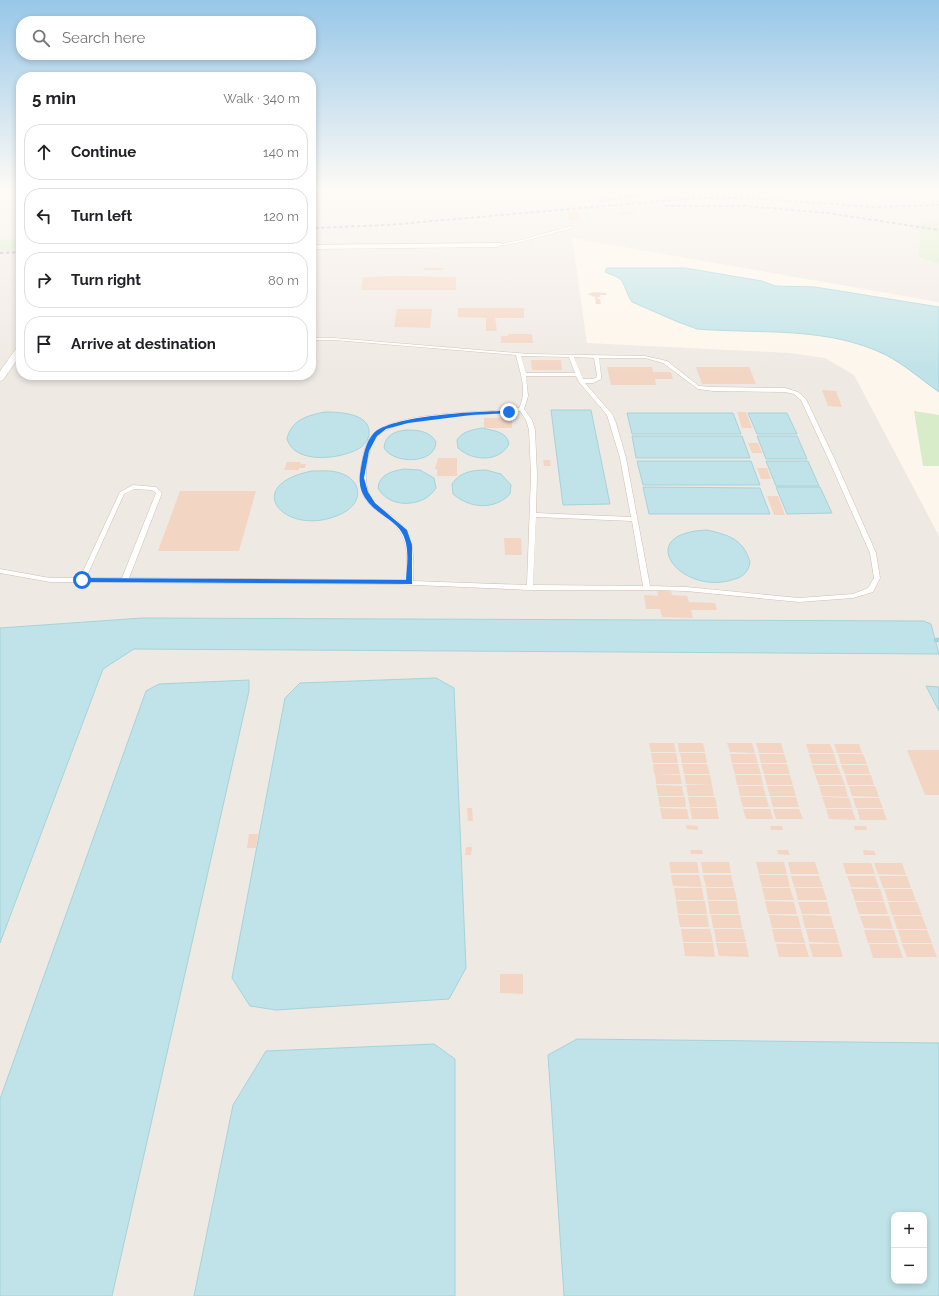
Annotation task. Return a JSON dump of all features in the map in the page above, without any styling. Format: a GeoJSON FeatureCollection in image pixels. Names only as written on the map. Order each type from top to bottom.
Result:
{"type":"FeatureCollection","features":[{"type":"Feature","properties":{"kind":"street"},"geometry":{"type":"LineString","coordinates":[[0,378],[16,361]]}},
{"type":"Feature","properties":{"kind":"lane"},"geometry":{"type":"LineString","coordinates":[[0,571],[50,580],[410,582],[530,588],[686,589],[798,600],[854,596],[871,590],[877,578],[873,553],[803,399],[796,393],[785,390],[714,389],[698,387],[677,370],[655,359],[518,354],[334,339],[316,339]]}},
{"type":"Feature","properties":{"kind":"lane"},"geometry":{"type":"LineString","coordinates":[[410,582],[410,545],[404,530],[373,504],[365,492],[361,478],[367,451],[375,435],[385,428],[408,422],[451,415],[509,412],[521,409],[526,403],[527,393],[518,354]]}},
{"type":"Feature","properties":{"kind":"lane"},"geometry":{"type":"LineString","coordinates":[[571,356],[581,381],[610,415],[623,458],[647,588]]}},
{"type":"Feature","properties":{"kind":"lane"},"geometry":{"type":"LineString","coordinates":[[581,381],[593,381],[598,379],[599,375],[596,356]]}},
{"type":"Feature","properties":{"kind":"lane"},"geometry":{"type":"LineString","coordinates":[[523,375],[577,374]]}},
{"type":"Feature","properties":{"kind":"lane"},"geometry":{"type":"LineString","coordinates":[[521,409],[529,420],[532,430],[534,475],[530,588]]}},
{"type":"Feature","properties":{"kind":"lane"},"geometry":{"type":"LineString","coordinates":[[82,580],[122,493],[134,487],[144,486],[154,488],[159,493],[125,580]]}},
{"type":"Feature","properties":{"kind":"lane"},"geometry":{"type":"LineString","coordinates":[[532,515],[635,519]]}},
{"type":"Feature","properties":{"kind":"shaded area"},"geometry":{"type":"Polygon","coordinates":[[[0,252],[16,252],[16,380],[316,380],[316,252],[574,252],[587,343],[790,353],[825,358],[854,375],[939,536],[939,1296],[0,1296],[0,252]]]}},
{"type":"Feature","properties":{"kind":"shaded area"},"geometry":{"type":"Polygon","coordinates":[[[655,252],[939,252],[939,302],[655,252]]]}},
{"type":"Feature","properties":{"kind":"green space"},"geometry":{"type":"Polygon","coordinates":[[[919,252],[939,252],[939,264],[919,257],[919,252]]]}},
{"type":"Feature","properties":{"kind":"green space"},"geometry":{"type":"Polygon","coordinates":[[[914,411],[939,415],[939,466],[923,466],[914,411]]]}},
{"type":"Feature","properties":{"kind":"water"},"geometry":{"type":"Polygon","coordinates":[[[607,268],[685,268],[762,281],[775,286],[815,287],[939,307],[939,392],[907,368],[886,355],[841,339],[793,333],[697,329],[678,322],[632,302],[622,281],[605,272],[607,268]]]}},
{"type":"Feature","properties":{"kind":"water"},"geometry":{"type":"Polygon","coordinates":[[[551,410],[591,410],[610,504],[563,505],[551,410]]]}},
{"type":"Feature","properties":{"kind":"water"},"geometry":{"type":"Polygon","coordinates":[[[325,412],[346,413],[360,418],[369,428],[368,439],[360,448],[350,453],[319,458],[299,453],[292,447],[287,439],[292,427],[307,417],[325,412]]]}},
{"type":"Feature","properties":{"kind":"water"},"geometry":{"type":"Polygon","coordinates":[[[627,413],[733,413],[741,434],[632,434],[627,413]]]}},
{"type":"Feature","properties":{"kind":"water"},"geometry":{"type":"Polygon","coordinates":[[[748,413],[787,413],[797,434],[757,434],[748,413]]]}},
{"type":"Feature","properties":{"kind":"water"},"geometry":{"type":"Polygon","coordinates":[[[482,428],[499,432],[505,436],[509,444],[505,450],[492,457],[485,458],[470,456],[458,448],[457,440],[459,437],[468,431],[482,428]]]}},
{"type":"Feature","properties":{"kind":"water"},"geometry":{"type":"Polygon","coordinates":[[[398,431],[419,431],[430,435],[436,442],[434,450],[429,455],[413,460],[396,457],[384,448],[386,440],[391,434],[398,431]]]}},
{"type":"Feature","properties":{"kind":"water"},"geometry":{"type":"Polygon","coordinates":[[[632,436],[742,436],[750,458],[636,458],[632,436]]]}},
{"type":"Feature","properties":{"kind":"water"},"geometry":{"type":"Polygon","coordinates":[[[757,436],[797,436],[807,459],[766,459],[757,436]]]}},
{"type":"Feature","properties":{"kind":"water"},"geometry":{"type":"Polygon","coordinates":[[[637,461],[751,461],[760,485],[643,485],[637,461]]]}},
{"type":"Feature","properties":{"kind":"water"},"geometry":{"type":"Polygon","coordinates":[[[766,461],[808,461],[819,486],[776,486],[766,461]]]}},
{"type":"Feature","properties":{"kind":"water"},"geometry":{"type":"Polygon","coordinates":[[[404,469],[420,470],[434,478],[436,488],[431,495],[415,502],[398,503],[383,495],[378,488],[381,479],[387,474],[404,469]]]}},
{"type":"Feature","properties":{"kind":"water"},"geometry":{"type":"Polygon","coordinates":[[[476,470],[486,470],[501,474],[511,485],[510,494],[504,499],[497,503],[482,506],[466,502],[453,494],[452,484],[463,474],[476,470]]]}},
{"type":"Feature","properties":{"kind":"water"},"geometry":{"type":"Polygon","coordinates":[[[312,471],[333,471],[347,476],[353,481],[358,492],[354,503],[350,508],[343,513],[323,520],[304,520],[289,516],[279,508],[274,498],[277,488],[290,478],[312,471]]]}},
{"type":"Feature","properties":{"kind":"water"},"geometry":{"type":"Polygon","coordinates":[[[643,487],[760,488],[770,514],[649,514],[643,487]]]}},
{"type":"Feature","properties":{"kind":"water"},"geometry":{"type":"Polygon","coordinates":[[[776,487],[820,487],[832,513],[787,514],[776,487]]]}},
{"type":"Feature","properties":{"kind":"water"},"geometry":{"type":"Polygon","coordinates":[[[707,530],[734,539],[743,548],[750,562],[747,571],[741,577],[715,582],[697,580],[683,573],[672,563],[668,552],[671,542],[684,534],[707,530]]]}},
{"type":"Feature","properties":{"kind":"water"},"geometry":{"type":"Polygon","coordinates":[[[142,618],[924,621],[931,624],[939,654],[134,649],[103,669],[0,943],[0,628],[142,618]]]}},
{"type":"Feature","properties":{"kind":"water"},"geometry":{"type":"Polygon","coordinates":[[[436,678],[454,688],[466,968],[449,999],[276,1010],[250,1006],[232,978],[285,698],[300,683],[436,678]]]}},
{"type":"Feature","properties":{"kind":"water"},"geometry":{"type":"Polygon","coordinates":[[[249,680],[249,691],[112,1296],[0,1296],[0,1099],[146,691],[159,684],[249,680]]]}},
{"type":"Feature","properties":{"kind":"water"},"geometry":{"type":"Polygon","coordinates":[[[926,686],[939,687],[939,711],[926,686]]]}},
{"type":"Feature","properties":{"kind":"water"},"geometry":{"type":"Polygon","coordinates":[[[577,1039],[939,1043],[939,1296],[564,1296],[548,1055],[577,1039]]]}},
{"type":"Feature","properties":{"kind":"water"},"geometry":{"type":"Polygon","coordinates":[[[434,1044],[455,1059],[455,1296],[194,1296],[233,1105],[266,1051],[434,1044]]]}},
{"type":"Feature","properties":{"kind":"building"},"geometry":{"type":"Polygon","coordinates":[[[424,268],[443,268],[443,270],[424,270],[424,268]]]}},
{"type":"Feature","properties":{"kind":"building"},"geometry":{"type":"Polygon","coordinates":[[[363,277],[456,277],[456,290],[361,290],[363,277]]]}},
{"type":"Feature","properties":{"kind":"building"},"geometry":{"type":"Polygon","coordinates":[[[594,292],[606,293],[607,295],[600,295],[600,297],[597,297],[600,299],[601,304],[596,304],[595,297],[587,294],[594,292]]]}},
{"type":"Feature","properties":{"kind":"building"},"geometry":{"type":"Polygon","coordinates":[[[458,308],[524,308],[524,318],[495,318],[497,331],[486,331],[486,319],[488,318],[458,317],[458,308]]]}},
{"type":"Feature","properties":{"kind":"building"},"geometry":{"type":"Polygon","coordinates":[[[397,309],[432,309],[430,328],[394,327],[397,309]]]}},
{"type":"Feature","properties":{"kind":"building"},"geometry":{"type":"Polygon","coordinates":[[[508,334],[532,334],[533,343],[501,343],[501,336],[508,336],[508,334]]]}},
{"type":"Feature","properties":{"kind":"building"},"geometry":{"type":"Polygon","coordinates":[[[531,360],[561,360],[562,370],[532,370],[531,360]]]}},
{"type":"Feature","properties":{"kind":"building"},"geometry":{"type":"Polygon","coordinates":[[[607,367],[652,367],[653,372],[671,372],[673,379],[655,379],[656,385],[611,385],[607,367]]]}},
{"type":"Feature","properties":{"kind":"building"},"geometry":{"type":"Polygon","coordinates":[[[696,367],[749,367],[756,384],[702,384],[696,367]]]}},
{"type":"Feature","properties":{"kind":"building"},"geometry":{"type":"Polygon","coordinates":[[[822,390],[836,391],[842,407],[828,406],[822,390]]]}},
{"type":"Feature","properties":{"kind":"building"},"geometry":{"type":"Polygon","coordinates":[[[737,412],[746,412],[752,428],[742,428],[737,412]]]}},
{"type":"Feature","properties":{"kind":"building"},"geometry":{"type":"Polygon","coordinates":[[[484,418],[512,418],[512,428],[484,428],[484,418]]]}},
{"type":"Feature","properties":{"kind":"building"},"geometry":{"type":"Polygon","coordinates":[[[748,443],[758,443],[762,453],[752,453],[748,443]]]}},
{"type":"Feature","properties":{"kind":"building"},"geometry":{"type":"Polygon","coordinates":[[[438,458],[457,458],[457,476],[437,476],[437,469],[435,469],[438,458]]]}},
{"type":"Feature","properties":{"kind":"building"},"geometry":{"type":"Polygon","coordinates":[[[543,460],[550,460],[551,466],[544,466],[543,460]]]}},
{"type":"Feature","properties":{"kind":"building"},"geometry":{"type":"Polygon","coordinates":[[[287,462],[301,462],[300,464],[306,464],[305,468],[299,468],[299,470],[284,470],[287,462]]]}},
{"type":"Feature","properties":{"kind":"building"},"geometry":{"type":"Polygon","coordinates":[[[757,468],[767,468],[771,479],[761,479],[757,468]]]}},
{"type":"Feature","properties":{"kind":"building"},"geometry":{"type":"Polygon","coordinates":[[[180,491],[256,491],[239,551],[158,551],[180,491]]]}},
{"type":"Feature","properties":{"kind":"building"},"geometry":{"type":"Polygon","coordinates":[[[767,496],[778,496],[785,515],[774,515],[767,496]]]}},
{"type":"Feature","properties":{"kind":"building"},"geometry":{"type":"Polygon","coordinates":[[[504,538],[521,538],[522,555],[505,555],[504,538]]]}},
{"type":"Feature","properties":{"kind":"building"},"geometry":{"type":"Polygon","coordinates":[[[657,591],[671,591],[672,595],[687,596],[689,602],[715,603],[717,610],[691,610],[693,618],[662,617],[660,609],[646,609],[644,595],[658,596],[657,591]]]}},
{"type":"Feature","properties":{"kind":"building"},"geometry":{"type":"Polygon","coordinates":[[[649,743],[674,743],[676,752],[651,752],[649,743]]]}},
{"type":"Feature","properties":{"kind":"building"},"geometry":{"type":"Polygon","coordinates":[[[678,743],[703,743],[705,752],[679,752],[678,743]]]}},
{"type":"Feature","properties":{"kind":"building"},"geometry":{"type":"Polygon","coordinates":[[[727,743],[752,743],[755,753],[730,752],[727,743]]]}},
{"type":"Feature","properties":{"kind":"building"},"geometry":{"type":"Polygon","coordinates":[[[756,743],[781,743],[784,753],[759,753],[756,743]]]}},
{"type":"Feature","properties":{"kind":"building"},"geometry":{"type":"Polygon","coordinates":[[[806,744],[830,744],[834,753],[809,753],[806,744]]]}},
{"type":"Feature","properties":{"kind":"building"},"geometry":{"type":"Polygon","coordinates":[[[834,744],[859,744],[862,753],[837,753],[834,744]]]}},
{"type":"Feature","properties":{"kind":"building"},"geometry":{"type":"Polygon","coordinates":[[[907,750],[939,750],[939,795],[925,795],[907,750]]]}},
{"type":"Feature","properties":{"kind":"building"},"geometry":{"type":"Polygon","coordinates":[[[651,753],[676,753],[678,763],[653,763],[651,753]]]}},
{"type":"Feature","properties":{"kind":"building"},"geometry":{"type":"Polygon","coordinates":[[[680,753],[705,753],[707,763],[682,763],[680,753]]]}},
{"type":"Feature","properties":{"kind":"building"},"geometry":{"type":"Polygon","coordinates":[[[730,754],[755,754],[758,763],[732,763],[730,754]]]}},
{"type":"Feature","properties":{"kind":"building"},"geometry":{"type":"Polygon","coordinates":[[[759,754],[784,754],[787,763],[761,763],[759,754]]]}},
{"type":"Feature","properties":{"kind":"building"},"geometry":{"type":"Polygon","coordinates":[[[809,754],[834,754],[837,764],[812,764],[809,754]]]}},
{"type":"Feature","properties":{"kind":"building"},"geometry":{"type":"Polygon","coordinates":[[[838,754],[863,754],[867,764],[841,764],[838,754]]]}},
{"type":"Feature","properties":{"kind":"building"},"geometry":{"type":"Polygon","coordinates":[[[653,764],[678,764],[680,774],[654,774],[653,764]]]}},
{"type":"Feature","properties":{"kind":"building"},"geometry":{"type":"Polygon","coordinates":[[[682,764],[707,764],[710,774],[684,774],[682,764]]]}},
{"type":"Feature","properties":{"kind":"building"},"geometry":{"type":"Polygon","coordinates":[[[732,764],[758,764],[761,774],[735,774],[732,764]]]}},
{"type":"Feature","properties":{"kind":"building"},"geometry":{"type":"Polygon","coordinates":[[[761,764],[787,764],[790,774],[764,774],[761,764]]]}},
{"type":"Feature","properties":{"kind":"building"},"geometry":{"type":"Polygon","coordinates":[[[812,765],[837,765],[841,774],[815,774],[812,765]]]}},
{"type":"Feature","properties":{"kind":"building"},"geometry":{"type":"Polygon","coordinates":[[[841,765],[867,765],[870,774],[845,774],[841,765]]]}},
{"type":"Feature","properties":{"kind":"building"},"geometry":{"type":"Polygon","coordinates":[[[655,774],[680,775],[682,784],[656,784],[655,774]]]}},
{"type":"Feature","properties":{"kind":"building"},"geometry":{"type":"Polygon","coordinates":[[[684,775],[710,775],[712,785],[686,784],[684,775]]]}},
{"type":"Feature","properties":{"kind":"building"},"geometry":{"type":"Polygon","coordinates":[[[735,775],[761,775],[763,785],[737,785],[735,775]]]}},
{"type":"Feature","properties":{"kind":"building"},"geometry":{"type":"Polygon","coordinates":[[[764,775],[790,775],[793,785],[767,785],[764,775]]]}},
{"type":"Feature","properties":{"kind":"building"},"geometry":{"type":"Polygon","coordinates":[[[815,775],[841,775],[845,785],[819,785],[815,775]]]}},
{"type":"Feature","properties":{"kind":"building"},"geometry":{"type":"Polygon","coordinates":[[[845,775],[871,775],[874,785],[848,785],[845,775]]]}},
{"type":"Feature","properties":{"kind":"building"},"geometry":{"type":"Polygon","coordinates":[[[656,785],[682,786],[684,796],[658,796],[656,785]]]}},
{"type":"Feature","properties":{"kind":"building"},"geometry":{"type":"Polygon","coordinates":[[[686,785],[712,785],[714,796],[688,796],[686,785]]]}},
{"type":"Feature","properties":{"kind":"building"},"geometry":{"type":"Polygon","coordinates":[[[738,786],[763,786],[766,796],[740,796],[738,786]]]}},
{"type":"Feature","properties":{"kind":"building"},"geometry":{"type":"Polygon","coordinates":[[[767,786],[793,786],[796,796],[770,796],[767,786]]]}},
{"type":"Feature","properties":{"kind":"building"},"geometry":{"type":"Polygon","coordinates":[[[819,786],[845,786],[848,797],[822,796],[819,786]]]}},
{"type":"Feature","properties":{"kind":"building"},"geometry":{"type":"Polygon","coordinates":[[[849,786],[875,786],[879,797],[852,796],[849,786]]]}},
{"type":"Feature","properties":{"kind":"building"},"geometry":{"type":"Polygon","coordinates":[[[658,797],[685,797],[686,807],[660,807],[658,797]]]}},
{"type":"Feature","properties":{"kind":"building"},"geometry":{"type":"Polygon","coordinates":[[[688,797],[715,797],[717,807],[690,807],[688,797]]]}},
{"type":"Feature","properties":{"kind":"building"},"geometry":{"type":"Polygon","coordinates":[[[740,797],[766,797],[769,807],[743,807],[740,797]]]}},
{"type":"Feature","properties":{"kind":"building"},"geometry":{"type":"Polygon","coordinates":[[[770,797],[796,797],[799,807],[773,807],[770,797]]]}},
{"type":"Feature","properties":{"kind":"building"},"geometry":{"type":"Polygon","coordinates":[[[822,797],[849,798],[852,808],[826,808],[822,797]]]}},
{"type":"Feature","properties":{"kind":"building"},"geometry":{"type":"Polygon","coordinates":[[[853,798],[879,798],[883,808],[856,808],[853,798]]]}},
{"type":"Feature","properties":{"kind":"building"},"geometry":{"type":"Polygon","coordinates":[[[467,808],[472,808],[473,821],[468,821],[467,808]]]}},
{"type":"Feature","properties":{"kind":"building"},"geometry":{"type":"Polygon","coordinates":[[[660,808],[687,809],[689,819],[662,819],[660,808]]]}},
{"type":"Feature","properties":{"kind":"building"},"geometry":{"type":"Polygon","coordinates":[[[690,808],[717,808],[719,819],[692,819],[690,808]]]}},
{"type":"Feature","properties":{"kind":"building"},"geometry":{"type":"Polygon","coordinates":[[[743,809],[770,809],[773,819],[746,819],[743,809]]]}},
{"type":"Feature","properties":{"kind":"building"},"geometry":{"type":"Polygon","coordinates":[[[773,809],[799,809],[803,819],[776,819],[773,809]]]}},
{"type":"Feature","properties":{"kind":"building"},"geometry":{"type":"Polygon","coordinates":[[[826,809],[852,809],[856,820],[829,819],[826,809]]]}},
{"type":"Feature","properties":{"kind":"building"},"geometry":{"type":"Polygon","coordinates":[[[857,809],[883,809],[887,820],[860,820],[857,809]]]}},
{"type":"Feature","properties":{"kind":"building"},"geometry":{"type":"Polygon","coordinates":[[[686,825],[698,826],[698,830],[687,829],[686,825]]]}},
{"type":"Feature","properties":{"kind":"building"},"geometry":{"type":"Polygon","coordinates":[[[770,826],[782,826],[783,830],[771,830],[770,826]]]}},
{"type":"Feature","properties":{"kind":"building"},"geometry":{"type":"Polygon","coordinates":[[[854,826],[866,826],[867,830],[855,830],[854,826]]]}},
{"type":"Feature","properties":{"kind":"building"},"geometry":{"type":"Polygon","coordinates":[[[249,834],[258,834],[256,848],[247,848],[249,834]]]}},
{"type":"Feature","properties":{"kind":"building"},"geometry":{"type":"Polygon","coordinates":[[[466,847],[472,847],[471,855],[465,855],[466,847]]]}},
{"type":"Feature","properties":{"kind":"building"},"geometry":{"type":"Polygon","coordinates":[[[690,850],[702,850],[703,854],[691,854],[690,850]]]}},
{"type":"Feature","properties":{"kind":"building"},"geometry":{"type":"Polygon","coordinates":[[[777,850],[788,850],[790,855],[778,854],[777,850]]]}},
{"type":"Feature","properties":{"kind":"building"},"geometry":{"type":"Polygon","coordinates":[[[863,850],[874,851],[876,855],[864,855],[863,850]]]}},
{"type":"Feature","properties":{"kind":"building"},"geometry":{"type":"Polygon","coordinates":[[[669,862],[697,862],[699,873],[671,873],[669,862]]]}},
{"type":"Feature","properties":{"kind":"building"},"geometry":{"type":"Polygon","coordinates":[[[701,862],[729,862],[731,873],[703,873],[701,862]]]}},
{"type":"Feature","properties":{"kind":"building"},"geometry":{"type":"Polygon","coordinates":[[[756,862],[784,862],[787,874],[759,874],[756,862]]]}},
{"type":"Feature","properties":{"kind":"building"},"geometry":{"type":"Polygon","coordinates":[[[788,862],[815,862],[819,874],[791,874],[788,862]]]}},
{"type":"Feature","properties":{"kind":"building"},"geometry":{"type":"Polygon","coordinates":[[[843,863],[871,863],[875,874],[846,874],[843,863]]]}},
{"type":"Feature","properties":{"kind":"building"},"geometry":{"type":"Polygon","coordinates":[[[874,863],[902,863],[906,875],[878,874],[874,863]]]}},
{"type":"Feature","properties":{"kind":"building"},"geometry":{"type":"Polygon","coordinates":[[[671,875],[699,875],[702,887],[673,886],[671,875]]]}},
{"type":"Feature","properties":{"kind":"building"},"geometry":{"type":"Polygon","coordinates":[[[703,875],[731,875],[734,887],[706,887],[703,875]]]}},
{"type":"Feature","properties":{"kind":"building"},"geometry":{"type":"Polygon","coordinates":[[[759,875],[787,875],[790,887],[762,887],[759,875]]]}},
{"type":"Feature","properties":{"kind":"building"},"geometry":{"type":"Polygon","coordinates":[[[791,876],[819,876],[823,887],[794,887],[791,876]]]}},
{"type":"Feature","properties":{"kind":"building"},"geometry":{"type":"Polygon","coordinates":[[[847,876],[875,876],[879,888],[851,887],[847,876]]]}},
{"type":"Feature","properties":{"kind":"building"},"geometry":{"type":"Polygon","coordinates":[[[879,876],[907,876],[911,888],[883,888],[879,876]]]}},
{"type":"Feature","properties":{"kind":"building"},"geometry":{"type":"Polygon","coordinates":[[[674,888],[702,888],[704,900],[676,900],[674,888]]]}},
{"type":"Feature","properties":{"kind":"building"},"geometry":{"type":"Polygon","coordinates":[[[706,888],[734,888],[737,900],[708,900],[706,888]]]}},
{"type":"Feature","properties":{"kind":"building"},"geometry":{"type":"Polygon","coordinates":[[[762,888],[790,888],[794,900],[765,900],[762,888]]]}},
{"type":"Feature","properties":{"kind":"building"},"geometry":{"type":"Polygon","coordinates":[[[795,888],[823,888],[827,900],[798,900],[795,888]]]}},
{"type":"Feature","properties":{"kind":"building"},"geometry":{"type":"Polygon","coordinates":[[[851,889],[880,889],[884,901],[855,901],[851,889]]]}},
{"type":"Feature","properties":{"kind":"building"},"geometry":{"type":"Polygon","coordinates":[[[884,889],[912,889],[916,901],[888,901],[884,889]]]}},
{"type":"Feature","properties":{"kind":"building"},"geometry":{"type":"Polygon","coordinates":[[[676,901],[705,901],[707,914],[678,914],[676,901]]]}},
{"type":"Feature","properties":{"kind":"building"},"geometry":{"type":"Polygon","coordinates":[[[708,901],[737,901],[739,914],[710,914],[708,901]]]}},
{"type":"Feature","properties":{"kind":"building"},"geometry":{"type":"Polygon","coordinates":[[[765,901],[794,902],[797,914],[768,914],[765,901]]]}},
{"type":"Feature","properties":{"kind":"building"},"geometry":{"type":"Polygon","coordinates":[[[798,902],[827,902],[830,914],[802,914],[798,902]]]}},
{"type":"Feature","properties":{"kind":"building"},"geometry":{"type":"Polygon","coordinates":[[[855,902],[884,902],[888,914],[859,914],[855,902]]]}},
{"type":"Feature","properties":{"kind":"building"},"geometry":{"type":"Polygon","coordinates":[[[888,902],[917,902],[922,915],[892,915],[888,902]]]}},
{"type":"Feature","properties":{"kind":"building"},"geometry":{"type":"Polygon","coordinates":[[[678,915],[707,915],[709,927],[680,927],[678,915]]]}},
{"type":"Feature","properties":{"kind":"building"},"geometry":{"type":"Polygon","coordinates":[[[711,915],[740,915],[742,928],[713,928],[711,915]]]}},
{"type":"Feature","properties":{"kind":"building"},"geometry":{"type":"Polygon","coordinates":[[[769,915],[798,916],[801,928],[772,928],[769,915]]]}},
{"type":"Feature","properties":{"kind":"building"},"geometry":{"type":"Polygon","coordinates":[[[802,915],[831,916],[834,928],[805,928],[802,915]]]}},
{"type":"Feature","properties":{"kind":"building"},"geometry":{"type":"Polygon","coordinates":[[[860,916],[889,916],[893,929],[864,928],[860,916]]]}},
{"type":"Feature","properties":{"kind":"building"},"geometry":{"type":"Polygon","coordinates":[[[893,916],[922,916],[927,929],[897,929],[893,916]]]}},
{"type":"Feature","properties":{"kind":"building"},"geometry":{"type":"Polygon","coordinates":[[[681,929],[710,929],[713,942],[683,942],[681,929]]]}},
{"type":"Feature","properties":{"kind":"building"},"geometry":{"type":"Polygon","coordinates":[[[714,929],[743,929],[746,942],[716,942],[714,929]]]}},
{"type":"Feature","properties":{"kind":"building"},"geometry":{"type":"Polygon","coordinates":[[[772,929],[801,929],[805,943],[775,942],[772,929]]]}},
{"type":"Feature","properties":{"kind":"building"},"geometry":{"type":"Polygon","coordinates":[[[806,929],[835,929],[839,943],[809,942],[806,929]]]}},
{"type":"Feature","properties":{"kind":"building"},"geometry":{"type":"Polygon","coordinates":[[[864,930],[894,930],[898,943],[868,943],[864,930]]]}},
{"type":"Feature","properties":{"kind":"building"},"geometry":{"type":"Polygon","coordinates":[[[898,930],[927,930],[932,943],[902,943],[898,930]]]}},
{"type":"Feature","properties":{"kind":"building"},"geometry":{"type":"Polygon","coordinates":[[[683,943],[713,943],[715,957],[685,956],[683,943]]]}},
{"type":"Feature","properties":{"kind":"building"},"geometry":{"type":"Polygon","coordinates":[[[716,943],[746,943],[749,957],[719,956],[716,943]]]}},
{"type":"Feature","properties":{"kind":"building"},"geometry":{"type":"Polygon","coordinates":[[[776,944],[805,944],[809,957],[779,957],[776,944]]]}},
{"type":"Feature","properties":{"kind":"building"},"geometry":{"type":"Polygon","coordinates":[[[809,944],[839,944],[843,957],[813,957],[809,944]]]}},
{"type":"Feature","properties":{"kind":"building"},"geometry":{"type":"Polygon","coordinates":[[[869,944],[898,944],[903,958],[873,958],[869,944]]]}},
{"type":"Feature","properties":{"kind":"building"},"geometry":{"type":"Polygon","coordinates":[[[902,944],[932,944],[937,957],[907,957],[902,944]]]}},
{"type":"Feature","properties":{"kind":"building"},"geometry":{"type":"Polygon","coordinates":[[[500,974],[523,974],[523,994],[500,993],[500,974]]]}},
{"type":"Feature","properties":{"kind":"railway"},"geometry":{"type":"LineString","coordinates":[[0,253],[11,252]]}},
{"type":"Feature","properties":{"kind":"route"},"geometry":{"type":"LineString","coordinates":[[82,580],[410,582],[410,545],[404,530],[373,504],[365,492],[361,478],[367,451],[375,435],[385,428],[408,422],[471,413],[509,412]]}}]}
